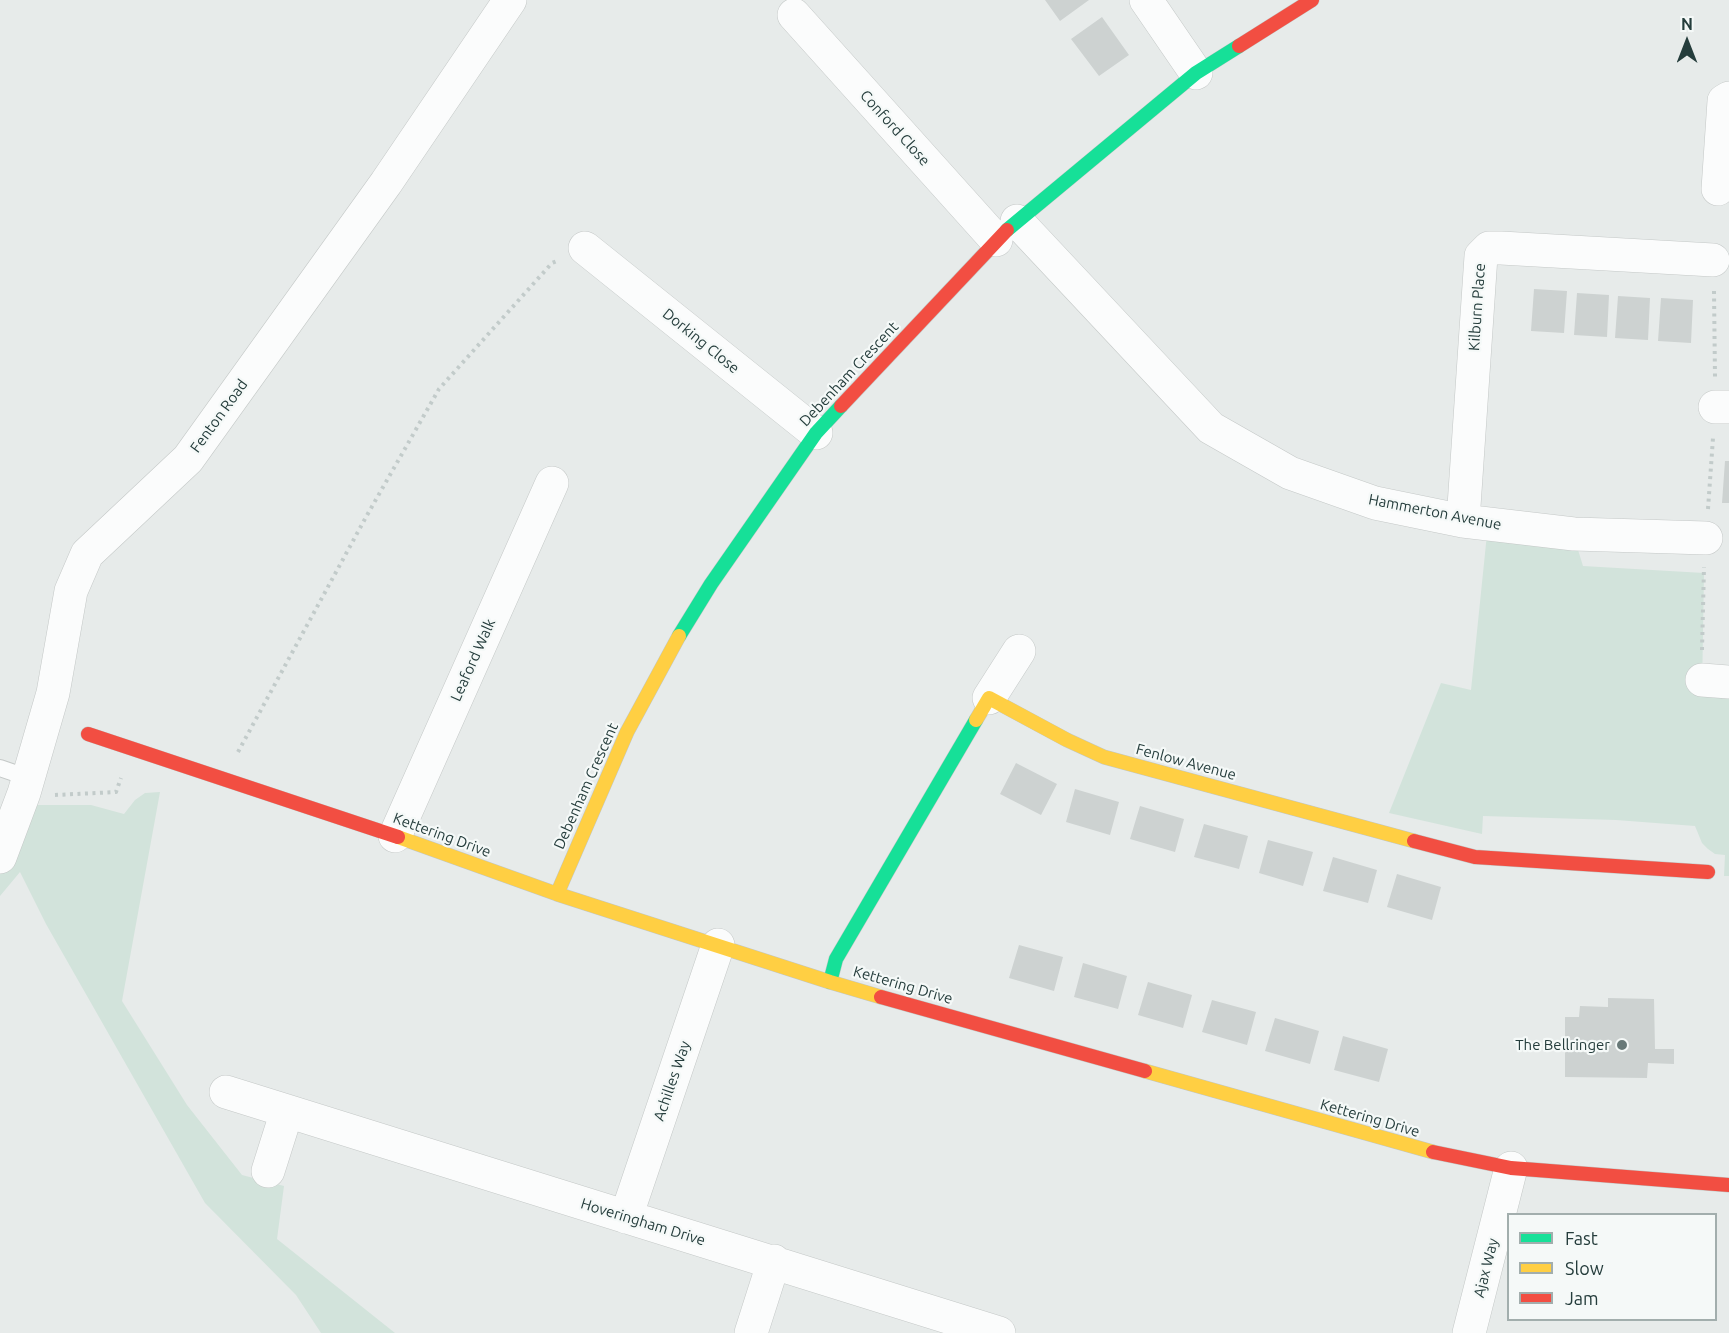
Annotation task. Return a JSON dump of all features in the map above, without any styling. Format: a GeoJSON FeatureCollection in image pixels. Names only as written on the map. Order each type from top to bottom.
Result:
{"type":"FeatureCollection","features":[{"type":"Feature","properties":{"kind":"street","name":"Fenton Road"},"geometry":{"type":"LineString","coordinates":[[0,857],[18,780],[53,693],[71,591],[87,554],[188,459],[386,183],[510,0]]}},
{"type":"Feature","properties":{"kind":"street"},"geometry":{"type":"LineString","coordinates":[[1146,0],[1196,73]]}},
{"type":"Feature","properties":{"kind":"street","name":"Debenham Crescent"},"geometry":{"type":"LineString","coordinates":[[557,894],[627,732],[670,651],[711,584],[816,433],[1006,231],[1196,73],[1312,0]]}},
{"type":"Feature","properties":{"kind":"street","name":"Conford Close"},"geometry":{"type":"LineString","coordinates":[[794,15],[1006,231]]}},
{"type":"Feature","properties":{"kind":"street"},"geometry":{"type":"LineString","coordinates":[[1718,189],[1724,101],[1729,98]]}},
{"type":"Feature","properties":{"kind":"street","name":"Hammerton Avenue"},"geometry":{"type":"LineString","coordinates":[[1006,231],[1211,428],[1290,473],[1375,503],[1463,521],[1574,534],[1706,538]]}},
{"type":"Feature","properties":{"kind":"street","name":"Dorking Close"},"geometry":{"type":"LineString","coordinates":[[585,248],[816,433]]}},
{"type":"Feature","properties":{"kind":"street","name":"Kilburn Place"},"geometry":{"type":"LineString","coordinates":[[1463,521],[1481,256],[1489,248],[1502,248],[1713,260]]}},
{"type":"Feature","properties":{"kind":"street","name":"Leaford Walk"},"geometry":{"type":"LineString","coordinates":[[395,836],[552,483]]}},
{"type":"Feature","properties":{"kind":"street"},"geometry":{"type":"LineString","coordinates":[[830,982],[836,959],[1019,651]]}},
{"type":"Feature","properties":{"kind":"street","name":"Fenlow Avenue"},"geometry":{"type":"LineString","coordinates":[[989,698],[1104,757],[1475,857],[1707,872]]}},
{"type":"Feature","properties":{"kind":"street","name":"Kettering Drive"},"geometry":{"type":"LineString","coordinates":[[88,734],[395,836],[557,894],[830,982],[1419,1149],[1511,1168],[1729,1185]]}},
{"type":"Feature","properties":{"kind":"street","name":"Achilles Way"},"geometry":{"type":"LineString","coordinates":[[626,1217],[718,945]]}},
{"type":"Feature","properties":{"kind":"street","name":"Hoveringham Drive"},"geometry":{"type":"LineString","coordinates":[[226,1092],[999,1333]]}},
{"type":"Feature","properties":{"kind":"street"},"geometry":{"type":"LineString","coordinates":[[268,1171],[287,1111]]}},
{"type":"Feature","properties":{"kind":"street","name":"Ajax Way"},"geometry":{"type":"LineString","coordinates":[[1469,1333],[1511,1168]]}},
{"type":"Feature","properties":{"kind":"street"},"geometry":{"type":"LineString","coordinates":[[751,1333],[774,1261]]}},
{"type":"Feature","properties":{"kind":"path"},"geometry":{"type":"LineString","coordinates":[[223,778],[439,389],[552,263],[585,248]]}},
{"type":"Feature","properties":{"kind":"path"},"geometry":{"type":"LineString","coordinates":[[1713,260],[1722,407],[1706,538],[1715,681]]}},
{"type":"Feature","properties":{"kind":"path"},"geometry":{"type":"LineString","coordinates":[[18,780],[48,795],[116,792],[132,748]]}},
{"type":"Feature","properties":{"kind":"shaded area"},"geometry":{"type":"Polygon","coordinates":[[[1487,534],[1575,540],[1583,566],[1704,573],[1702,692],[1729,695],[1729,876],[1724,876],[1725,855],[1715,854],[1708,849],[1702,843],[1695,826],[1616,820],[1483,816],[1482,834],[1389,813],[1441,683],[1471,690],[1487,534]]]}},
{"type":"Feature","properties":{"kind":"shaded area"},"geometry":{"type":"Polygon","coordinates":[[[160,792],[122,1001],[187,1105],[242,1175],[284,1186],[277,1239],[395,1333],[321,1333],[296,1295],[205,1203],[46,924],[20,872],[0,896],[0,874],[13,852],[27,810],[38,805],[91,805],[124,814],[135,800],[145,793],[160,792]]]}},
{"type":"Feature","properties":{"kind":"building"},"geometry":{"type":"Polygon","coordinates":[[[1045,0],[1089,0],[1060,21],[1045,0]]]}},
{"type":"Feature","properties":{"kind":"building"},"geometry":{"type":"Polygon","coordinates":[[[1102,17],[1129,55],[1099,76],[1071,39],[1102,17]]]}},
{"type":"Feature","properties":{"kind":"building"},"geometry":{"type":"Polygon","coordinates":[[[1534,289],[1567,291],[1564,333],[1531,331],[1534,289]]]}},
{"type":"Feature","properties":{"kind":"building"},"geometry":{"type":"Polygon","coordinates":[[[1577,293],[1609,295],[1607,337],[1574,335],[1577,293]]]}},
{"type":"Feature","properties":{"kind":"building"},"geometry":{"type":"Polygon","coordinates":[[[1618,296],[1650,298],[1648,340],[1615,338],[1618,296]]]}},
{"type":"Feature","properties":{"kind":"building"},"geometry":{"type":"Polygon","coordinates":[[[1661,298],[1693,300],[1691,343],[1658,341],[1661,298]]]}},
{"type":"Feature","properties":{"kind":"building"},"geometry":{"type":"Polygon","coordinates":[[[1725,461],[1729,461],[1729,503],[1722,503],[1725,461]]]}},
{"type":"Feature","properties":{"kind":"building"},"geometry":{"type":"Polygon","coordinates":[[[1016,763],[1057,784],[1041,815],[1000,794],[1016,763]]]}},
{"type":"Feature","properties":{"kind":"building"},"geometry":{"type":"Polygon","coordinates":[[[1075,789],[1119,802],[1110,835],[1066,822],[1075,789]]]}},
{"type":"Feature","properties":{"kind":"building"},"geometry":{"type":"Polygon","coordinates":[[[1140,806],[1184,819],[1175,852],[1130,839],[1140,806]]]}},
{"type":"Feature","properties":{"kind":"building"},"geometry":{"type":"Polygon","coordinates":[[[1204,824],[1248,836],[1239,869],[1194,857],[1204,824]]]}},
{"type":"Feature","properties":{"kind":"building"},"geometry":{"type":"Polygon","coordinates":[[[1268,840],[1313,852],[1303,886],[1259,873],[1268,840]]]}},
{"type":"Feature","properties":{"kind":"building"},"geometry":{"type":"Polygon","coordinates":[[[1333,857],[1377,870],[1368,903],[1323,891],[1333,857]]]}},
{"type":"Feature","properties":{"kind":"building"},"geometry":{"type":"Polygon","coordinates":[[[1397,874],[1441,887],[1432,920],[1387,907],[1397,874]]]}},
{"type":"Feature","properties":{"kind":"building"},"geometry":{"type":"Polygon","coordinates":[[[1019,945],[1063,957],[1054,991],[1009,978],[1019,945]]]}},
{"type":"Feature","properties":{"kind":"building"},"geometry":{"type":"Polygon","coordinates":[[[1083,963],[1127,976],[1118,1009],[1074,997],[1083,963]]]}},
{"type":"Feature","properties":{"kind":"building"},"geometry":{"type":"Polygon","coordinates":[[[1148,982],[1192,995],[1183,1028],[1138,1015],[1148,982]]]}},
{"type":"Feature","properties":{"kind":"building"},"geometry":{"type":"Polygon","coordinates":[[[1608,998],[1654,999],[1655,1049],[1674,1049],[1674,1064],[1648,1063],[1647,1078],[1565,1077],[1565,1017],[1579,1017],[1580,1006],[1608,1007],[1608,998]]]}},
{"type":"Feature","properties":{"kind":"building"},"geometry":{"type":"Polygon","coordinates":[[[1212,1000],[1256,1012],[1247,1045],[1202,1032],[1212,1000]]]}},
{"type":"Feature","properties":{"kind":"building"},"geometry":{"type":"Polygon","coordinates":[[[1275,1018],[1319,1031],[1310,1064],[1265,1051],[1275,1018]]]}},
{"type":"Feature","properties":{"kind":"building"},"geometry":{"type":"Polygon","coordinates":[[[1343,1036],[1388,1049],[1379,1082],[1334,1070],[1343,1036]]]}},
{"type":"Feature","properties":{"kind":"traffic: fast"},"geometry":{"type":"LineString","coordinates":[[1007,230],[1196,73],[1239,46]]}},
{"type":"Feature","properties":{"kind":"traffic: fast"},"geometry":{"type":"LineString","coordinates":[[679,636],[711,584],[816,433],[841,406]]}},
{"type":"Feature","properties":{"kind":"traffic: fast"},"geometry":{"type":"LineString","coordinates":[[830,982],[836,959],[976,720]]}},
{"type":"Feature","properties":{"kind":"traffic: slow"},"geometry":{"type":"LineString","coordinates":[[557,894],[627,732],[679,636]]}},
{"type":"Feature","properties":{"kind":"traffic: slow"},"geometry":{"type":"LineString","coordinates":[[976,720],[989,698],[1104,757],[1414,841]]}},
{"type":"Feature","properties":{"kind":"traffic: slow"},"geometry":{"type":"LineString","coordinates":[[398,837],[557,894],[881,997]]}},
{"type":"Feature","properties":{"kind":"traffic: slow"},"geometry":{"type":"LineString","coordinates":[[1145,1071],[1433,1152]]}},
{"type":"Feature","properties":{"kind":"traffic: jam"},"geometry":{"type":"LineString","coordinates":[[1239,46],[1312,0]]}},
{"type":"Feature","properties":{"kind":"traffic: jam"},"geometry":{"type":"LineString","coordinates":[[841,406],[1007,230]]}},
{"type":"Feature","properties":{"kind":"traffic: jam"},"geometry":{"type":"LineString","coordinates":[[88,734],[398,837]]}},
{"type":"Feature","properties":{"kind":"traffic: jam"},"geometry":{"type":"LineString","coordinates":[[1414,841],[1475,857],[1708,872]]}},
{"type":"Feature","properties":{"kind":"traffic: jam"},"geometry":{"type":"LineString","coordinates":[[881,997],[1145,1071]]}},
{"type":"Feature","properties":{"kind":"traffic: jam"},"geometry":{"type":"LineString","coordinates":[[1433,1152],[1511,1168],[1729,1185]]}},
{"type":"Feature","properties":{"kind":"place","name":"The Bellringer"},"geometry":{"type":"Point","coordinates":[1622,1045]}}]}
